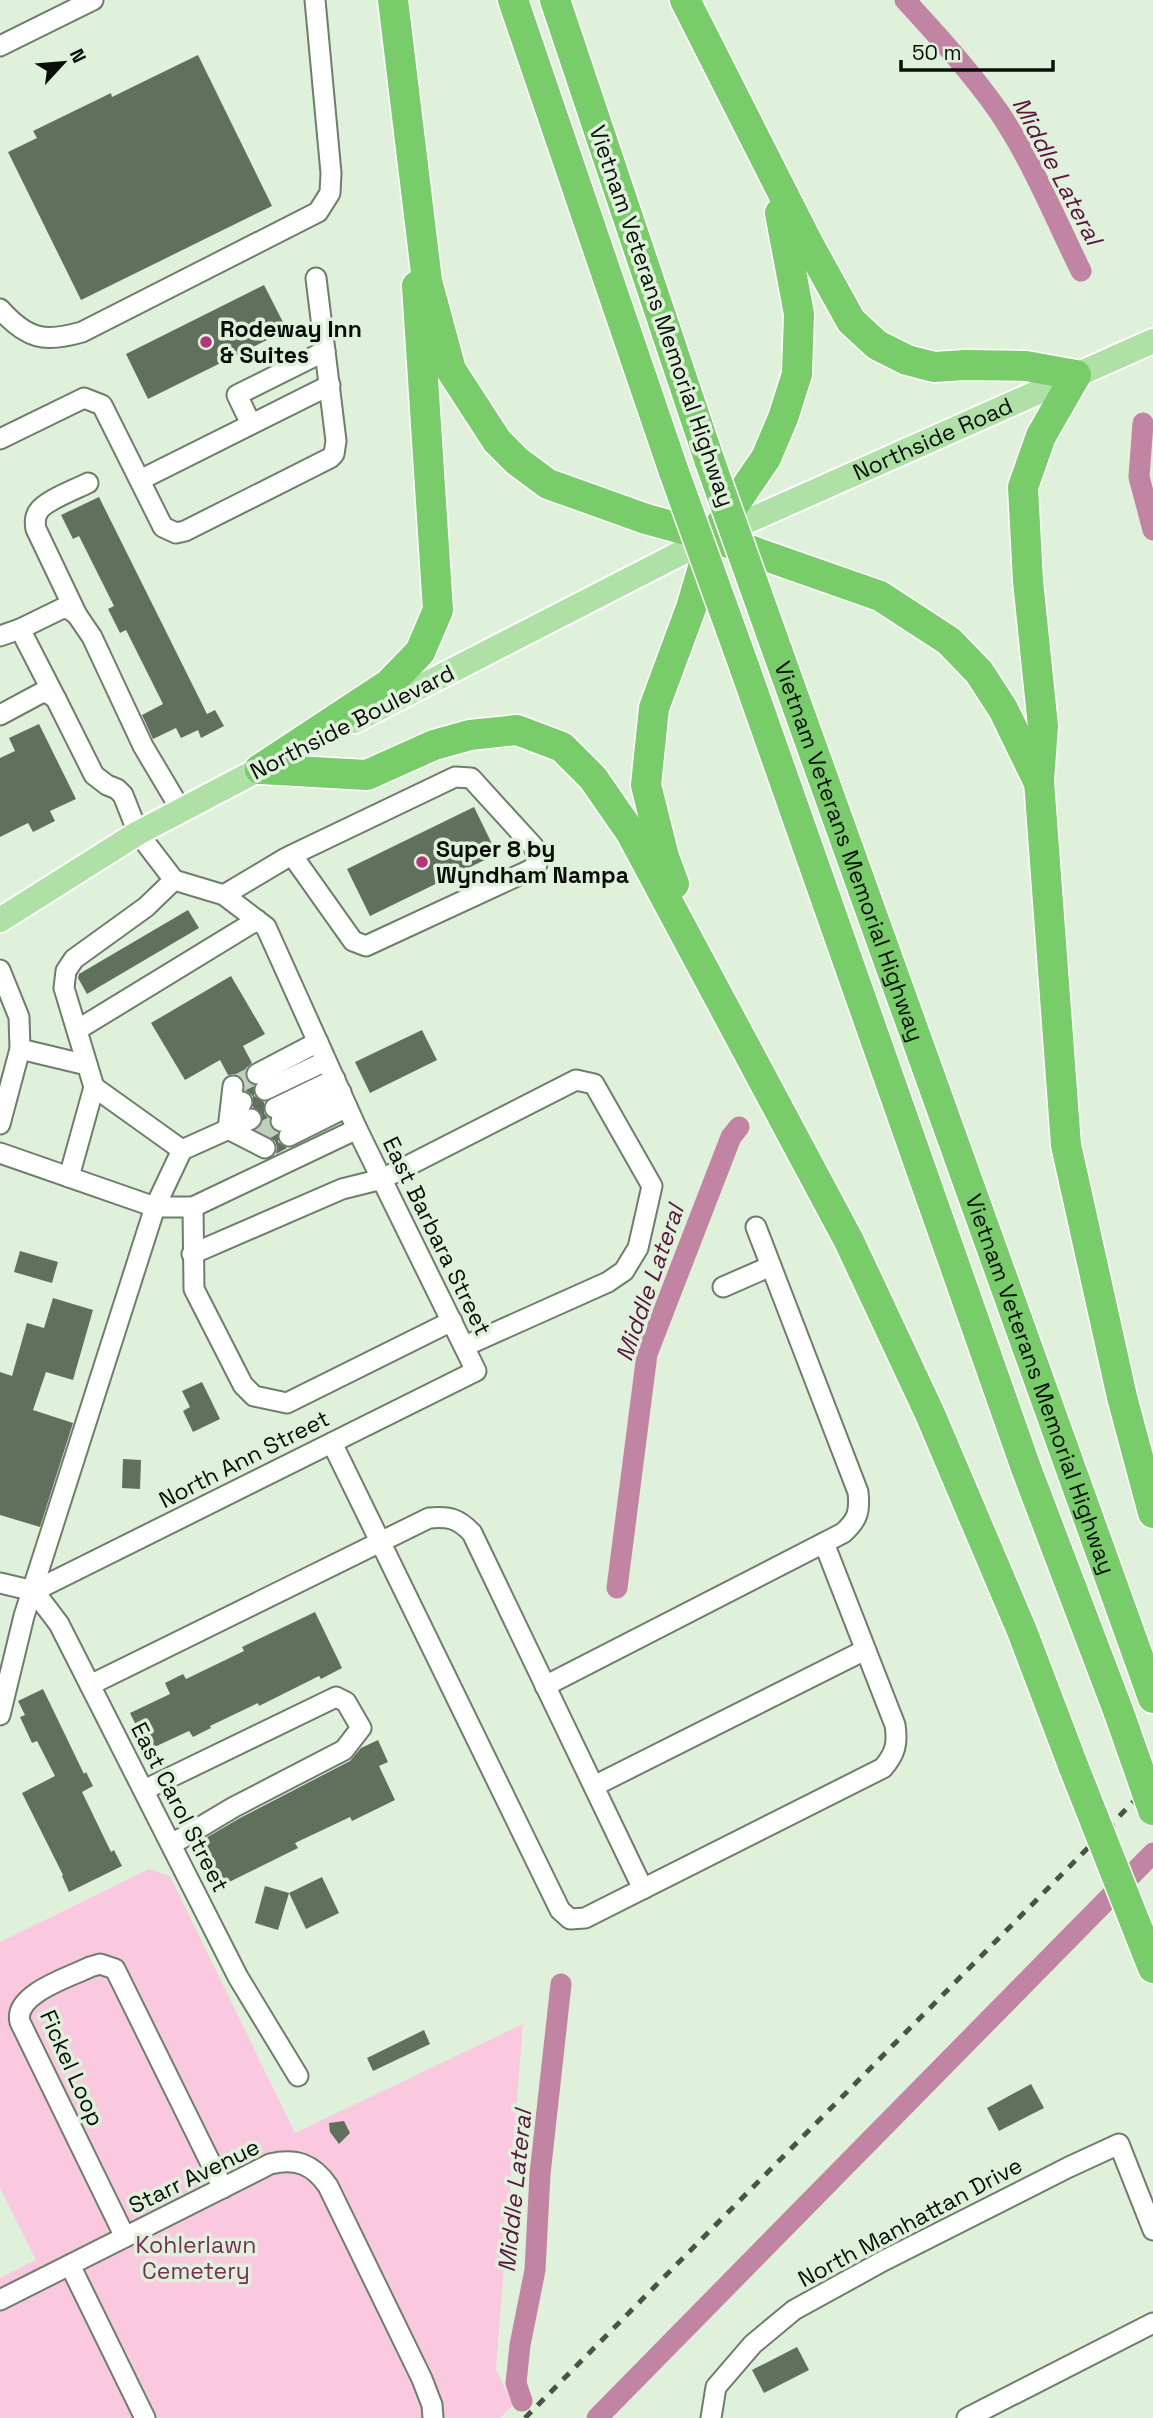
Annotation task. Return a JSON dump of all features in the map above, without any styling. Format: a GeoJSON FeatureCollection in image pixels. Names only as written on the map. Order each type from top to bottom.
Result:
{"type":"FeatureCollection","features":[{"type":"Feature","properties":{"kind":"highway"},"geometry":{"type":"LineString","coordinates":[[393,0],[427,281],[451,370],[497,441],[517,461],[548,484],[646,519],[712,537],[880,596],[949,642],[979,672],[1003,709],[1039,781]]}},
{"type":"Feature","properties":{"kind":"highway","name":"Vietnam Veterans Memorial Highway"},"geometry":{"type":"LineString","coordinates":[[513,0],[674,472],[1026,1468],[1153,1810]]}},
{"type":"Feature","properties":{"kind":"highway","name":"Vietnam Veterans Memorial Highway"},"geometry":{"type":"LineString","coordinates":[[555,0],[710,462],[1151,1692]]}},
{"type":"Feature","properties":{"kind":"highway"},"geometry":{"type":"LineString","coordinates":[[685,0],[809,245],[851,321],[877,345],[907,360],[934,367],[1026,366],[1076,374],[1041,436],[1023,487],[1028,581],[1043,726],[1039,781],[1066,1145],[1122,1397],[1153,1513]]}},
{"type":"Feature","properties":{"kind":"highway"},"geometry":{"type":"LineString","coordinates":[[712,986],[664,857],[646,785],[654,708],[691,608],[712,537],[766,458],[797,374],[799,314],[784,227],[761,151]]}},
{"type":"Feature","properties":{"kind":"highway"},"geometry":{"type":"LineString","coordinates":[[260,769],[389,684],[419,652],[438,610],[417,305],[416,184]]}},
{"type":"Feature","properties":{"kind":"highway"},"geometry":{"type":"LineString","coordinates":[[260,769],[367,775],[434,745],[470,735],[517,730],[562,747],[593,778],[631,833],[849,1241],[930,1414],[1022,1631],[1153,1968]]}},
{"type":"Feature","properties":{"kind":"main road","name":"Northside Road"},"geometry":{"type":"LineString","coordinates":[[712,537],[1153,341]]}},
{"type":"Feature","properties":{"kind":"main road","name":"Northside Boulevard"},"geometry":{"type":"LineString","coordinates":[[0,920],[138,833],[712,537]]}},
{"type":"Feature","properties":{"kind":"street"},"geometry":{"type":"LineString","coordinates":[[0,46],[93,0]]}},
{"type":"Feature","properties":{"kind":"street"},"geometry":{"type":"LineString","coordinates":[[0,309],[10,321],[35,337],[61,338],[82,332],[318,212],[330,194],[331,173],[315,0]]}},
{"type":"Feature","properties":{"kind":"street"},"geometry":{"type":"LineString","coordinates":[[0,439],[84,398],[102,405],[163,527],[169,531],[185,531],[331,458],[337,441],[316,278]]}},
{"type":"Feature","properties":{"kind":"street"},"geometry":{"type":"LineString","coordinates":[[251,424],[237,395],[325,351]]}},
{"type":"Feature","properties":{"kind":"street"},"geometry":{"type":"LineString","coordinates":[[140,480],[330,385]]}},
{"type":"Feature","properties":{"kind":"street"},"geometry":{"type":"LineString","coordinates":[[88,483],[44,506],[37,513],[36,529],[77,615],[92,637],[143,746],[181,810]]}},
{"type":"Feature","properties":{"kind":"street"},"geometry":{"type":"LineString","coordinates":[[0,636],[61,608],[68,608],[77,615]]}},
{"type":"Feature","properties":{"kind":"street"},"geometry":{"type":"LineString","coordinates":[[20,629],[94,775],[117,789],[123,796],[138,833],[174,880],[224,895],[266,927],[357,1129]]}},
{"type":"Feature","properties":{"kind":"street"},"geometry":{"type":"LineString","coordinates":[[0,715],[41,693],[48,693],[56,699]]}},
{"type":"Feature","properties":{"kind":"street"},"geometry":{"type":"LineString","coordinates":[[224,895],[292,855],[455,777],[471,778],[533,846],[538,856],[537,864],[530,870],[366,946],[353,940],[292,855]]}},
{"type":"Feature","properties":{"kind":"street"},"geometry":{"type":"LineString","coordinates":[[68,1177],[94,1087],[64,988],[66,971],[74,959],[146,907],[174,880]]}},
{"type":"Feature","properties":{"kind":"street"},"geometry":{"type":"LineString","coordinates":[[77,1030],[257,920]]}},
{"type":"Feature","properties":{"kind":"street"},"geometry":{"type":"LineString","coordinates":[[0,970],[19,1017],[20,1049],[0,1124]]}},
{"type":"Feature","properties":{"kind":"street"},"geometry":{"type":"LineString","coordinates":[[318,1042],[261,1082],[326,1061]]}},
{"type":"Feature","properties":{"kind":"street"},"geometry":{"type":"LineString","coordinates":[[20,1049],[88,1065]]}},
{"type":"Feature","properties":{"kind":"street"},"geometry":{"type":"LineString","coordinates":[[192,1254],[341,1188],[382,1179],[576,1080],[594,1084],[652,1186],[638,1248],[624,1271],[608,1282],[465,1346]]}},
{"type":"Feature","properties":{"kind":"street"},"geometry":{"type":"LineString","coordinates":[[94,1087],[182,1150]]}},
{"type":"Feature","properties":{"kind":"street"},"geometry":{"type":"LineString","coordinates":[[341,1093],[282,1122],[341,1093]]}},
{"type":"Feature","properties":{"kind":"street"},"geometry":{"type":"LineString","coordinates":[[228,1129],[250,1118]]}},
{"type":"Feature","properties":{"kind":"street"},"geometry":{"type":"LineString","coordinates":[[228,1129],[250,1118]]}},
{"type":"Feature","properties":{"kind":"street"},"geometry":{"type":"LineString","coordinates":[[0,1715],[24,1616],[155,1207],[182,1150],[250,1118]]}},
{"type":"Feature","properties":{"kind":"street","name":"East Barbara Street"},"geometry":{"type":"LineString","coordinates":[[0,1153],[155,1207],[193,1207],[357,1129],[476,1371]]}},
{"type":"Feature","properties":{"kind":"street"},"geometry":{"type":"LineString","coordinates":[[193,1207],[194,1289],[243,1385],[254,1396],[287,1403],[452,1321]]}},
{"type":"Feature","properties":{"kind":"street"},"geometry":{"type":"LineString","coordinates":[[545,1686],[824,1543],[855,1523],[859,1509],[858,1492],[756,1227]]}},
{"type":"Feature","properties":{"kind":"street"},"geometry":{"type":"LineString","coordinates":[[723,1287],[771,1266]]}},
{"type":"Feature","properties":{"kind":"street","name":"North Ann Street"},"geometry":{"type":"LineString","coordinates":[[34,1591],[476,1371]]}},
{"type":"Feature","properties":{"kind":"street"},"geometry":{"type":"LineString","coordinates":[[332,1443],[560,1910],[570,1919],[585,1918],[643,1889],[883,1768],[894,1756],[897,1739],[895,1725],[824,1543]]}},
{"type":"Feature","properties":{"kind":"street"},"geometry":{"type":"LineString","coordinates":[[90,1685],[429,1518],[445,1516],[460,1521],[472,1533],[643,1889]]}},
{"type":"Feature","properties":{"kind":"street"},"geometry":{"type":"LineString","coordinates":[[0,1583],[34,1591]]}},
{"type":"Feature","properties":{"kind":"street","name":"East Carol Street"},"geometry":{"type":"LineString","coordinates":[[34,1591],[59,1624],[238,1977],[298,2076]]}},
{"type":"Feature","properties":{"kind":"street"},"geometry":{"type":"LineString","coordinates":[[594,1786],[865,1650]]}},
{"type":"Feature","properties":{"kind":"street"},"geometry":{"type":"LineString","coordinates":[[144,1790],[336,1697],[346,1702],[361,1728],[344,1750],[234,1807],[172,1844]]}},
{"type":"Feature","properties":{"kind":"street","name":"Fickel Loop"},"geometry":{"type":"LineString","coordinates":[[125,2237],[20,2022],[20,2009],[32,1995],[90,1967],[100,1965],[115,1969],[223,2188]]}},
{"type":"Feature","properties":{"kind":"street","name":"North Manhattan Drive"},"geometry":{"type":"LineString","coordinates":[[711,2418],[716,2388],[753,2344],[794,2311],[883,2261],[1119,2144],[1153,2230]]}},
{"type":"Feature","properties":{"kind":"street","name":"Starr Avenue"},"geometry":{"type":"LineString","coordinates":[[0,2300],[270,2164],[301,2162],[321,2175],[328,2186],[422,2379],[432,2405],[433,2418]]}},
{"type":"Feature","properties":{"kind":"street"},"geometry":{"type":"LineString","coordinates":[[70,2265],[137,2416]]}},
{"type":"Feature","properties":{"kind":"street"},"geometry":{"type":"LineString","coordinates":[[967,2418],[1153,2323]]}},
{"type":"Feature","properties":{"kind":"green space","name":"Kohlerlawn Cemetery"},"geometry":{"type":"Polygon","coordinates":[[[149,1869],[170,1876],[295,2133],[523,2024],[496,2369],[513,2405],[500,2418],[0,2418],[0,2278],[36,2260],[0,2188],[0,1942],[149,1869]]]}},
{"type":"Feature","properties":{"kind":"building"},"geometry":{"type":"Polygon","coordinates":[[[198,55],[272,206],[81,300],[8,152],[37,138],[33,131],[111,93],[112,97],[198,55]]]}},
{"type":"Feature","properties":{"kind":"building","name":"Rodeway Inn & Suites"},"geometry":{"type":"Polygon","coordinates":[[[264,285],[287,330],[148,399],[126,354],[264,285]]]}},
{"type":"Feature","properties":{"kind":"building"},"geometry":{"type":"Polygon","coordinates":[[[99,497],[207,714],[215,710],[224,726],[201,738],[198,730],[181,738],[176,728],[153,739],[142,715],[163,704],[126,630],[120,633],[108,609],[114,606],[79,536],[73,539],[61,515],[99,497]]]}},
{"type":"Feature","properties":{"kind":"building"},"geometry":{"type":"Polygon","coordinates":[[[39,724],[76,799],[50,811],[55,821],[33,832],[28,823],[0,837],[0,758],[15,751],[9,738],[39,724]]]}},
{"type":"Feature","properties":{"kind":"building","name":"Super 8 by Wyndham Nampa"},"geometry":{"type":"Polygon","coordinates":[[[474,807],[497,854],[370,916],[347,869],[474,807]]]}},
{"type":"Feature","properties":{"kind":"building"},"geometry":{"type":"Polygon","coordinates":[[[188,910],[199,928],[87,994],[78,978],[79,974],[188,910]]]}},
{"type":"Feature","properties":{"kind":"building"},"geometry":{"type":"Polygon","coordinates":[[[231,976],[265,1034],[243,1046],[252,1063],[246,1068],[245,1074],[254,1086],[254,1096],[264,1102],[264,1113],[269,1119],[270,1127],[278,1132],[278,1142],[287,1148],[276,1154],[275,1141],[257,1130],[261,1126],[262,1115],[253,1107],[253,1096],[245,1090],[241,1077],[228,1075],[220,1060],[185,1080],[151,1023],[231,976]]]}},
{"type":"Feature","properties":{"kind":"building"},"geometry":{"type":"Polygon","coordinates":[[[422,1030],[437,1060],[370,1093],[355,1062],[422,1030]]]}},
{"type":"Feature","properties":{"kind":"building"},"geometry":{"type":"Polygon","coordinates":[[[20,1251],[58,1262],[52,1283],[14,1272],[20,1251]]]}},
{"type":"Feature","properties":{"kind":"building"},"geometry":{"type":"Polygon","coordinates":[[[53,1298],[93,1310],[73,1380],[46,1372],[33,1410],[73,1423],[40,1527],[0,1515],[0,1372],[12,1376],[27,1323],[44,1328],[53,1298]]]}},
{"type":"Feature","properties":{"kind":"building"},"geometry":{"type":"Polygon","coordinates":[[[202,1382],[220,1419],[193,1432],[183,1411],[190,1407],[182,1391],[202,1382]]]}},
{"type":"Feature","properties":{"kind":"building"},"geometry":{"type":"Polygon","coordinates":[[[123,1459],[141,1460],[140,1489],[122,1488],[123,1459]]]}},
{"type":"Feature","properties":{"kind":"building"},"geometry":{"type":"Polygon","coordinates":[[[315,1612],[342,1668],[321,1679],[319,1676],[259,1706],[258,1703],[193,1737],[189,1731],[148,1750],[130,1713],[170,1694],[165,1683],[183,1674],[186,1679],[244,1651],[242,1647],[315,1612]]]}},
{"type":"Feature","properties":{"kind":"building"},"geometry":{"type":"Polygon","coordinates":[[[43,1689],[84,1774],[86,1772],[93,1786],[82,1792],[111,1852],[114,1850],[122,1866],[69,1892],[22,1793],[55,1776],[37,1741],[32,1743],[20,1717],[25,1715],[18,1701],[43,1689]]]}},
{"type":"Feature","properties":{"kind":"building"},"geometry":{"type":"Polygon","coordinates":[[[378,1740],[388,1762],[379,1766],[395,1800],[352,1821],[350,1817],[295,1843],[298,1848],[219,1887],[199,1842],[350,1761],[361,1748],[378,1740]]]}},
{"type":"Feature","properties":{"kind":"building"},"geometry":{"type":"Polygon","coordinates":[[[322,1877],[339,1913],[306,1929],[289,1893],[322,1877]]]}},
{"type":"Feature","properties":{"kind":"building"},"geometry":{"type":"Polygon","coordinates":[[[265,1886],[289,1893],[278,1930],[255,1923],[265,1886]]]}},
{"type":"Feature","properties":{"kind":"building"},"geometry":{"type":"Polygon","coordinates":[[[424,2030],[430,2044],[373,2071],[367,2058],[424,2030]]]}},
{"type":"Feature","properties":{"kind":"building"},"geometry":{"type":"Polygon","coordinates":[[[1031,2084],[1044,2108],[999,2131],[987,2108],[1031,2084]]]}},
{"type":"Feature","properties":{"kind":"building"},"geometry":{"type":"Polygon","coordinates":[[[344,2121],[350,2133],[339,2144],[330,2132],[329,2123],[344,2121]]]}},
{"type":"Feature","properties":{"kind":"building"},"geometry":{"type":"Polygon","coordinates":[[[797,2347],[809,2370],[764,2393],[752,2370],[797,2347]]]}},
{"type":"Feature","properties":{"kind":"waterway","name":"Middle Lateral"},"geometry":{"type":"LineString","coordinates":[[905,0],[966,68],[999,112],[1033,170],[1081,271]]}},
{"type":"Feature","properties":{"kind":"waterway","name":"Middle Lateral"},"geometry":{"type":"LineString","coordinates":[[1143,423],[1139,477],[1153,530]]}},
{"type":"Feature","properties":{"kind":"waterway","name":"Middle Lateral"},"geometry":{"type":"LineString","coordinates":[[617,1588],[647,1354],[731,1137],[739,1127]]}},
{"type":"Feature","properties":{"kind":"waterway"},"geometry":{"type":"LineString","coordinates":[[597,2418],[1153,1853]]}},
{"type":"Feature","properties":{"kind":"waterway","name":"Middle Lateral"},"geometry":{"type":"LineString","coordinates":[[522,2401],[516,2383],[520,2345],[535,2270],[540,2174],[561,1984]]}},
{"type":"Feature","properties":{"kind":"tunnel"},"geometry":{"type":"LineString","coordinates":[[233,1086],[257,1074]]}},
{"type":"Feature","properties":{"kind":"tunnel"},"geometry":{"type":"LineString","coordinates":[[258,1134],[281,1121]]}},
{"type":"Feature","properties":{"kind":"railway"},"geometry":{"type":"LineString","coordinates":[[525,2418],[1153,1782]]}},
{"type":"Feature","properties":{"kind":"place","name":"Rodeway Inn & Suites"},"geometry":{"type":"Point","coordinates":[206,342]}},
{"type":"Feature","properties":{"kind":"place","name":"Super 8 by Wyndham Nampa"},"geometry":{"type":"Point","coordinates":[422,862]}}]}
